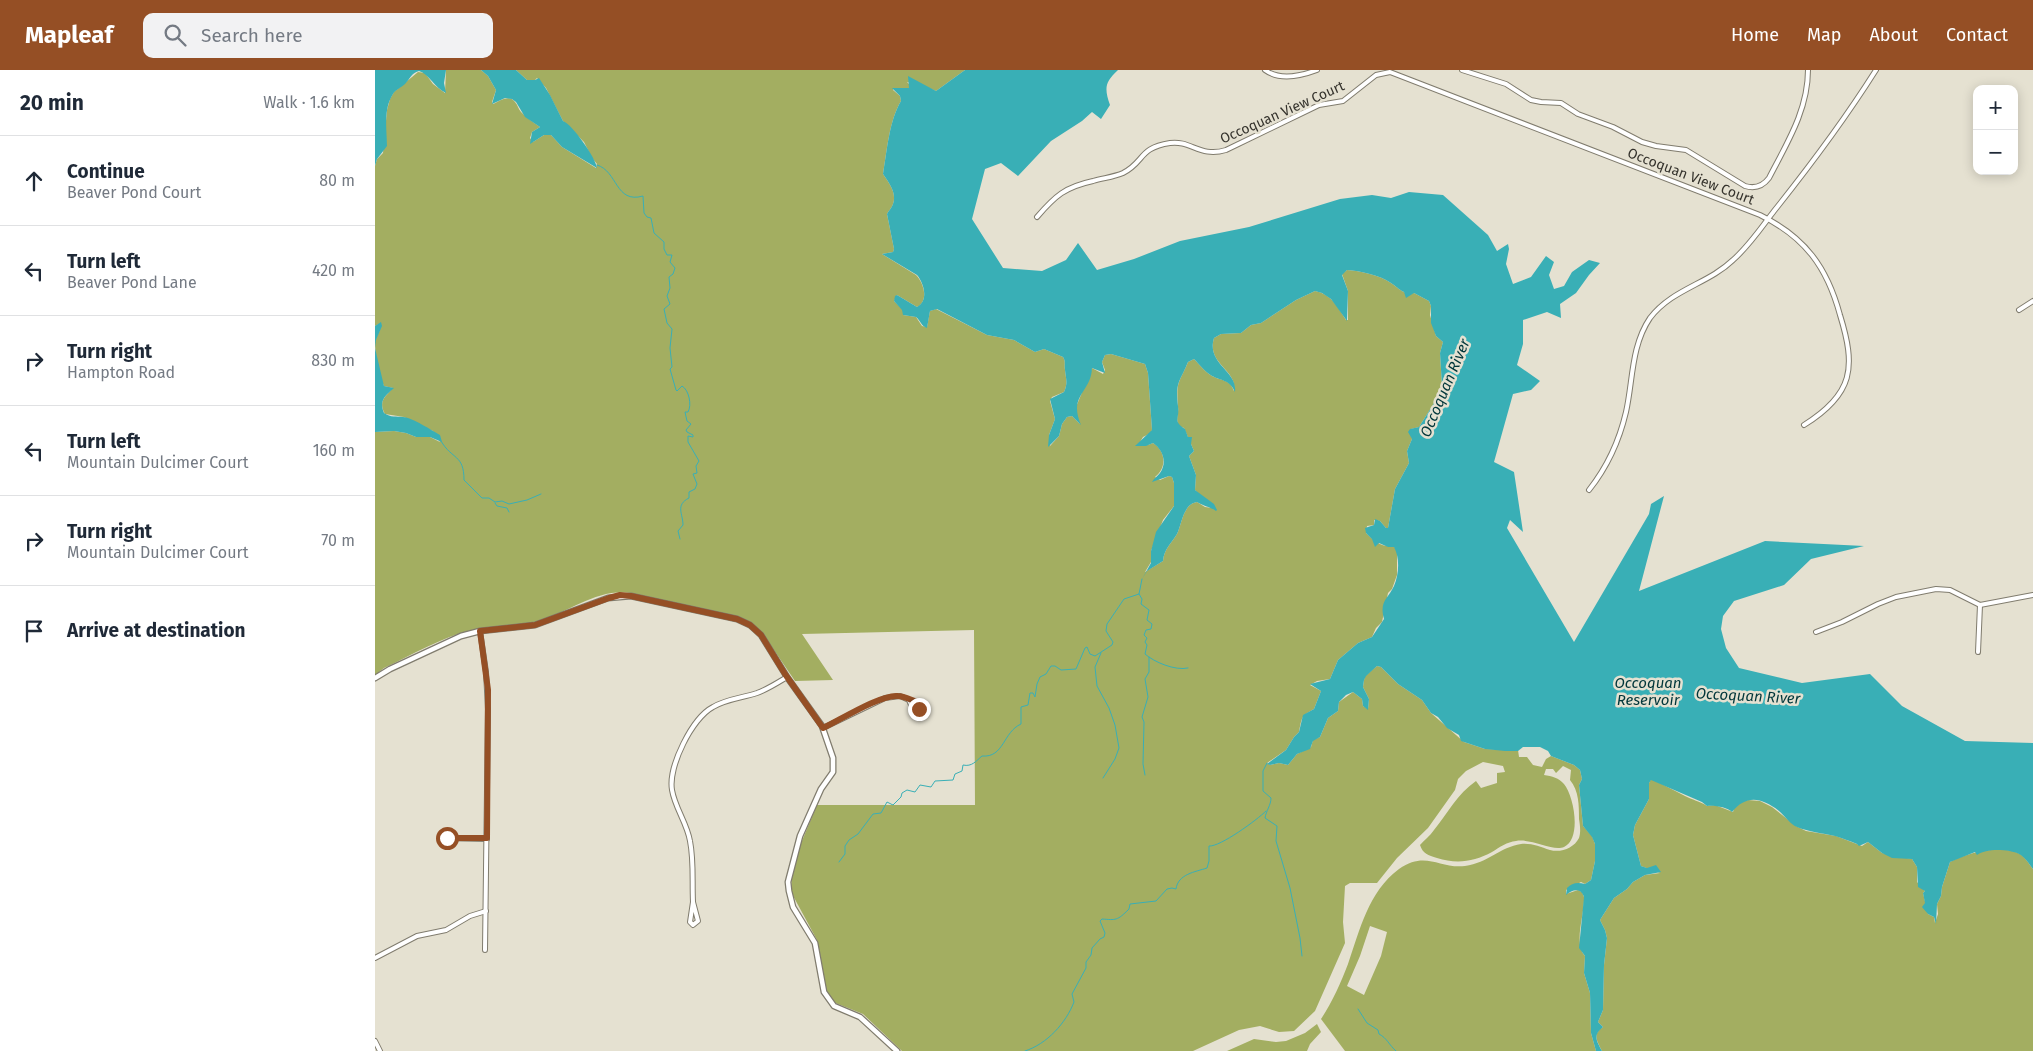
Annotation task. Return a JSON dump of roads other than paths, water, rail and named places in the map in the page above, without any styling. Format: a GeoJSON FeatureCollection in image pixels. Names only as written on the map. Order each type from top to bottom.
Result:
{"type":"FeatureCollection","features":[{"type":"Feature","properties":{"kind":"street"},"geometry":{"type":"LineString","coordinates":[[1265,70],[1273,74],[1301,76],[1317,70]]}},
{"type":"Feature","properties":{"kind":"street"},"geometry":{"type":"LineString","coordinates":[[1462,70],[1506,84],[1531,100],[1561,103],[1578,114],[1613,127],[1642,142],[1686,150],[1745,186],[1754,188],[1763,185],[1769,178],[1796,125],[1806,94],[1808,70]]}},
{"type":"Feature","properties":{"kind":"street"},"geometry":{"type":"LineString","coordinates":[[1589,490],[1606,468],[1618,442],[1626,411],[1635,354],[1647,324],[1660,307],[1675,295],[1711,276],[1732,262],[1805,171],[1876,70]]}},
{"type":"Feature","properties":{"kind":"street","name":"Occoquan View Court"},"geometry":{"type":"LineString","coordinates":[[1037,217],[1049,201],[1060,193],[1075,185],[1124,172],[1151,148],[1174,143],[1211,153],[1226,150],[1319,105],[1343,101],[1376,74],[1384,72],[1471,102],[1768,219]]}},
{"type":"Feature","properties":{"kind":"street"},"geometry":{"type":"LineString","coordinates":[[1768,219],[1803,245],[1821,267],[1834,292],[1849,347],[1848,370],[1840,393],[1826,410],[1804,425]]}},
{"type":"Feature","properties":{"kind":"street"},"geometry":{"type":"LineString","coordinates":[[2019,310],[2033,301]]}},
{"type":"Feature","properties":{"kind":"street"},"geometry":{"type":"LineString","coordinates":[[1816,632],[1841,623],[1896,597],[1936,589],[1950,590],[1974,604],[1980,605],[2033,595]]}},
{"type":"Feature","properties":{"kind":"street"},"geometry":{"type":"LineString","coordinates":[[375,678],[456,638],[480,631],[528,627],[609,598],[631,596],[747,623],[761,635],[823,728],[833,758],[834,768],[831,776],[821,789],[800,836],[789,876],[790,896],[795,911],[815,943],[821,983],[828,1001],[835,1008],[860,1017],[897,1051]]}},
{"type":"Feature","properties":{"kind":"street"},"geometry":{"type":"LineString","coordinates":[[1978,652],[1980,605]]}},
{"type":"Feature","properties":{"kind":"street"},"geometry":{"type":"LineString","coordinates":[[480,631],[488,690],[485,950]]}},
{"type":"Feature","properties":{"kind":"street"},"geometry":{"type":"LineString","coordinates":[[693,902],[698,921],[693,925],[690,922],[693,902],[692,859],[689,838],[674,797],[672,786],[673,771],[683,746],[698,720],[707,710],[723,702],[763,691],[787,676]]}},
{"type":"Feature","properties":{"kind":"street"},"geometry":{"type":"LineString","coordinates":[[823,728],[885,698],[900,696],[909,700]]}},
{"type":"Feature","properties":{"kind":"street"},"geometry":{"type":"LineString","coordinates":[[441,838],[487,838]]}},
{"type":"Feature","properties":{"kind":"street"},"geometry":{"type":"LineString","coordinates":[[375,958],[417,936],[446,930],[471,916],[486,912]]}},
{"type":"Feature","properties":{"kind":"street"},"geometry":{"type":"LineString","coordinates":[[375,1041],[380,1051]]}},
{"type":"Feature","properties":{"kind":"water"},"geometry":{"type":"Polygon","coordinates":[[[375,70],[446,70],[444,83],[446,93],[419,71],[414,73],[393,94],[387,113],[387,146],[377,159],[375,166],[375,70]]]}},
{"type":"Feature","properties":{"kind":"water"},"geometry":{"type":"Polygon","coordinates":[[[481,70],[516,70],[527,80],[539,78],[563,121],[572,128],[583,142],[593,157],[597,168],[562,147],[551,135],[544,135],[530,144],[532,132],[540,127],[525,117],[512,99],[505,98],[492,104],[496,90],[488,76],[481,70]]]}},
{"type":"Feature","properties":{"kind":"water","name":"Occoquan Reservoir"},"geometry":{"type":"Polygon","coordinates":[[[965,70],[1118,70],[1108,82],[1106,90],[1110,105],[1101,119],[1092,112],[1082,121],[1051,141],[1018,176],[1001,163],[985,169],[972,219],[1003,268],[1042,271],[1066,260],[1078,243],[1097,270],[1134,259],[1180,241],[1249,227],[1340,199],[1372,195],[1391,198],[1409,192],[1443,195],[1488,235],[1497,251],[1508,244],[1506,264],[1513,284],[1531,277],[1546,256],[1554,262],[1549,275],[1554,289],[1564,286],[1572,272],[1589,260],[1600,263],[1576,293],[1560,304],[1561,318],[1547,312],[1523,320],[1523,344],[1517,365],[1540,381],[1531,390],[1513,394],[1494,462],[1514,472],[1523,532],[1510,520],[1507,528],[1574,642],[1649,514],[1651,504],[1664,496],[1639,591],[1765,541],[1864,546],[1811,559],[1784,585],[1734,601],[1723,616],[1721,629],[1726,648],[1739,668],[1802,683],[1870,674],[1902,706],[1965,741],[2033,743],[2033,869],[2021,855],[2004,850],[1986,851],[1977,855],[1975,852],[1950,862],[1937,904],[1936,924],[1934,917],[1928,914],[1922,907],[1925,903],[1923,893],[1925,891],[1918,887],[1917,867],[1912,859],[1892,858],[1868,842],[1859,846],[1838,837],[1797,827],[1772,806],[1760,801],[1748,801],[1732,812],[1720,807],[1707,806],[1702,802],[1651,780],[1649,783],[1649,799],[1635,825],[1633,835],[1641,866],[1647,868],[1656,865],[1661,872],[1645,875],[1633,882],[1614,898],[1600,920],[1607,938],[1603,1010],[1598,1022],[1603,1027],[1597,1035],[1598,1044],[1602,1051],[1596,1051],[1591,1033],[1590,993],[1584,973],[1585,956],[1579,948],[1584,897],[1577,890],[1566,895],[1567,888],[1571,885],[1577,883],[1585,884],[1591,880],[1595,861],[1595,844],[1583,826],[1579,785],[1582,779],[1580,770],[1574,765],[1551,756],[1548,751],[1540,747],[1523,747],[1518,751],[1505,751],[1485,749],[1461,741],[1459,735],[1447,728],[1438,717],[1431,713],[1422,700],[1398,684],[1381,667],[1377,666],[1364,680],[1363,687],[1369,699],[1368,710],[1363,706],[1362,699],[1353,692],[1346,695],[1339,702],[1338,711],[1328,718],[1320,737],[1313,741],[1310,749],[1297,754],[1288,765],[1279,763],[1267,764],[1286,750],[1299,732],[1303,715],[1314,709],[1321,691],[1310,684],[1330,679],[1338,660],[1358,643],[1372,637],[1384,619],[1383,604],[1394,586],[1397,576],[1397,556],[1394,547],[1388,547],[1379,543],[1375,547],[1365,528],[1374,525],[1375,519],[1388,528],[1395,489],[1409,463],[1407,451],[1412,439],[1408,432],[1410,429],[1419,427],[1436,400],[1442,386],[1440,353],[1443,342],[1436,336],[1431,323],[1431,306],[1429,301],[1414,293],[1406,298],[1404,292],[1386,280],[1370,274],[1347,270],[1342,275],[1348,291],[1347,321],[1331,299],[1315,291],[1296,300],[1261,323],[1251,325],[1241,333],[1221,334],[1214,338],[1214,354],[1232,378],[1235,392],[1228,383],[1209,374],[1194,359],[1188,362],[1178,387],[1178,421],[1185,429],[1188,437],[1192,437],[1191,444],[1194,451],[1189,456],[1196,475],[1195,490],[1214,504],[1217,510],[1197,502],[1189,506],[1177,534],[1166,550],[1163,561],[1147,571],[1142,579],[1151,563],[1151,551],[1156,532],[1174,506],[1174,483],[1172,477],[1169,476],[1152,482],[1164,465],[1163,456],[1159,449],[1153,443],[1146,446],[1135,446],[1152,430],[1148,373],[1145,364],[1111,354],[1105,355],[1102,362],[1105,373],[1092,368],[1091,376],[1079,400],[1077,407],[1081,425],[1072,416],[1067,417],[1062,424],[1059,436],[1048,447],[1049,435],[1055,419],[1050,399],[1064,392],[1066,386],[1063,357],[1044,349],[1035,352],[1014,340],[987,335],[937,309],[930,311],[927,328],[916,317],[903,315],[902,310],[894,301],[897,295],[917,307],[923,301],[924,292],[922,283],[917,275],[882,254],[893,252],[894,249],[887,214],[894,196],[892,188],[883,174],[891,127],[901,101],[900,96],[892,88],[909,88],[908,76],[936,91],[965,70]]]}},
{"type":"Feature","properties":{"kind":"water"},"geometry":{"type":"Polygon","coordinates":[[[381,322],[382,326],[375,348],[375,326],[381,322]]]}},
{"type":"Feature","properties":{"kind":"water"},"geometry":{"type":"Polygon","coordinates":[[[375,348],[384,386],[394,388],[383,401],[384,413],[417,422],[440,435],[442,442],[430,437],[416,437],[394,431],[375,432],[375,348]]]}},
{"type":"Feature","properties":{"kind":"waterway"},"geometry":{"type":"LineString","coordinates":[[597,165],[604,168],[627,195],[634,197],[643,196],[644,213],[647,217],[651,218],[654,233],[664,242],[664,249],[667,255],[672,255],[670,262],[675,268],[673,274],[669,277],[670,288],[667,296],[670,304],[664,309],[667,323],[672,329],[670,348],[672,367],[670,369],[676,390],[682,386],[688,394],[689,409],[688,412],[685,412],[687,421],[691,424],[686,430],[693,435],[693,437],[688,436],[688,442],[699,461],[696,466],[697,473],[693,474],[697,484],[695,489],[689,492],[689,498],[681,507],[683,525],[678,531],[680,539]]}},
{"type":"Feature","properties":{"kind":"waterway"},"geometry":{"type":"LineString","coordinates":[[441,441],[460,461],[464,480],[482,498],[489,498],[495,502],[502,501],[509,504],[527,500],[541,494]]}},
{"type":"Feature","properties":{"kind":"waterway"},"geometry":{"type":"LineString","coordinates":[[495,503],[497,506],[507,508],[509,512]]}},
{"type":"Feature","properties":{"kind":"waterway"},"geometry":{"type":"LineString","coordinates":[[839,862],[845,854],[845,846],[849,840],[858,834],[873,814],[881,813],[887,802],[893,805],[901,797],[902,793],[907,790],[915,792],[920,785],[931,787],[935,781],[953,780],[955,774],[962,771],[963,765],[971,764],[982,756],[989,756],[995,753],[1010,733],[1021,724],[1021,707],[1028,705],[1030,693],[1033,693],[1035,697],[1040,677],[1046,674],[1051,666],[1061,670],[1076,669],[1085,648],[1087,647],[1090,654],[1095,656],[1112,645],[1113,642],[1106,631],[1107,624],[1124,599],[1139,594],[1142,579]]}},
{"type":"Feature","properties":{"kind":"waterway"},"geometry":{"type":"LineString","coordinates":[[1139,594],[1142,599],[1141,604],[1149,610],[1147,620],[1152,624],[1151,629],[1146,630],[1144,635],[1147,638],[1145,654],[1165,665],[1183,669],[1188,668]]}},
{"type":"Feature","properties":{"kind":"waterway"},"geometry":{"type":"LineString","coordinates":[[1101,653],[1095,667],[1097,686],[1109,708],[1115,725],[1119,748],[1115,759],[1103,778]]}},
{"type":"Feature","properties":{"kind":"waterway"},"geometry":{"type":"LineString","coordinates":[[1145,775],[1143,764],[1144,722],[1142,717],[1148,697],[1145,679],[1149,672],[1149,657]]}},
{"type":"Feature","properties":{"kind":"waterway"},"geometry":{"type":"LineString","coordinates":[[1267,763],[1263,771],[1263,791],[1271,798],[1265,818],[1277,826],[1276,841],[1290,888],[1302,956]]}},
{"type":"Feature","properties":{"kind":"waterway"},"geometry":{"type":"LineString","coordinates":[[1025,1051],[1041,1043],[1055,1032],[1071,1010],[1074,1002],[1072,994],[1086,968],[1086,962],[1091,955],[1092,948],[1104,937],[1105,933],[1100,921],[1102,919],[1116,919],[1129,909],[1130,904],[1156,901],[1167,889],[1176,889],[1177,884],[1184,877],[1192,872],[1207,868],[1209,846],[1229,838],[1266,811]]}},
{"type":"Feature","properties":{"kind":"waterway"},"geometry":{"type":"LineString","coordinates":[[1358,1009],[1367,1023],[1378,1030],[1379,1034],[1396,1051]]}},
{"type":"Feature","properties":{"kind":"water label","name":"Occoquan River"},"geometry":{"type":"Point","coordinates":[1445,388]}},
{"type":"Feature","properties":{"kind":"water label","name":"Occoquan River"},"geometry":{"type":"Point","coordinates":[1748,696]}}]}
